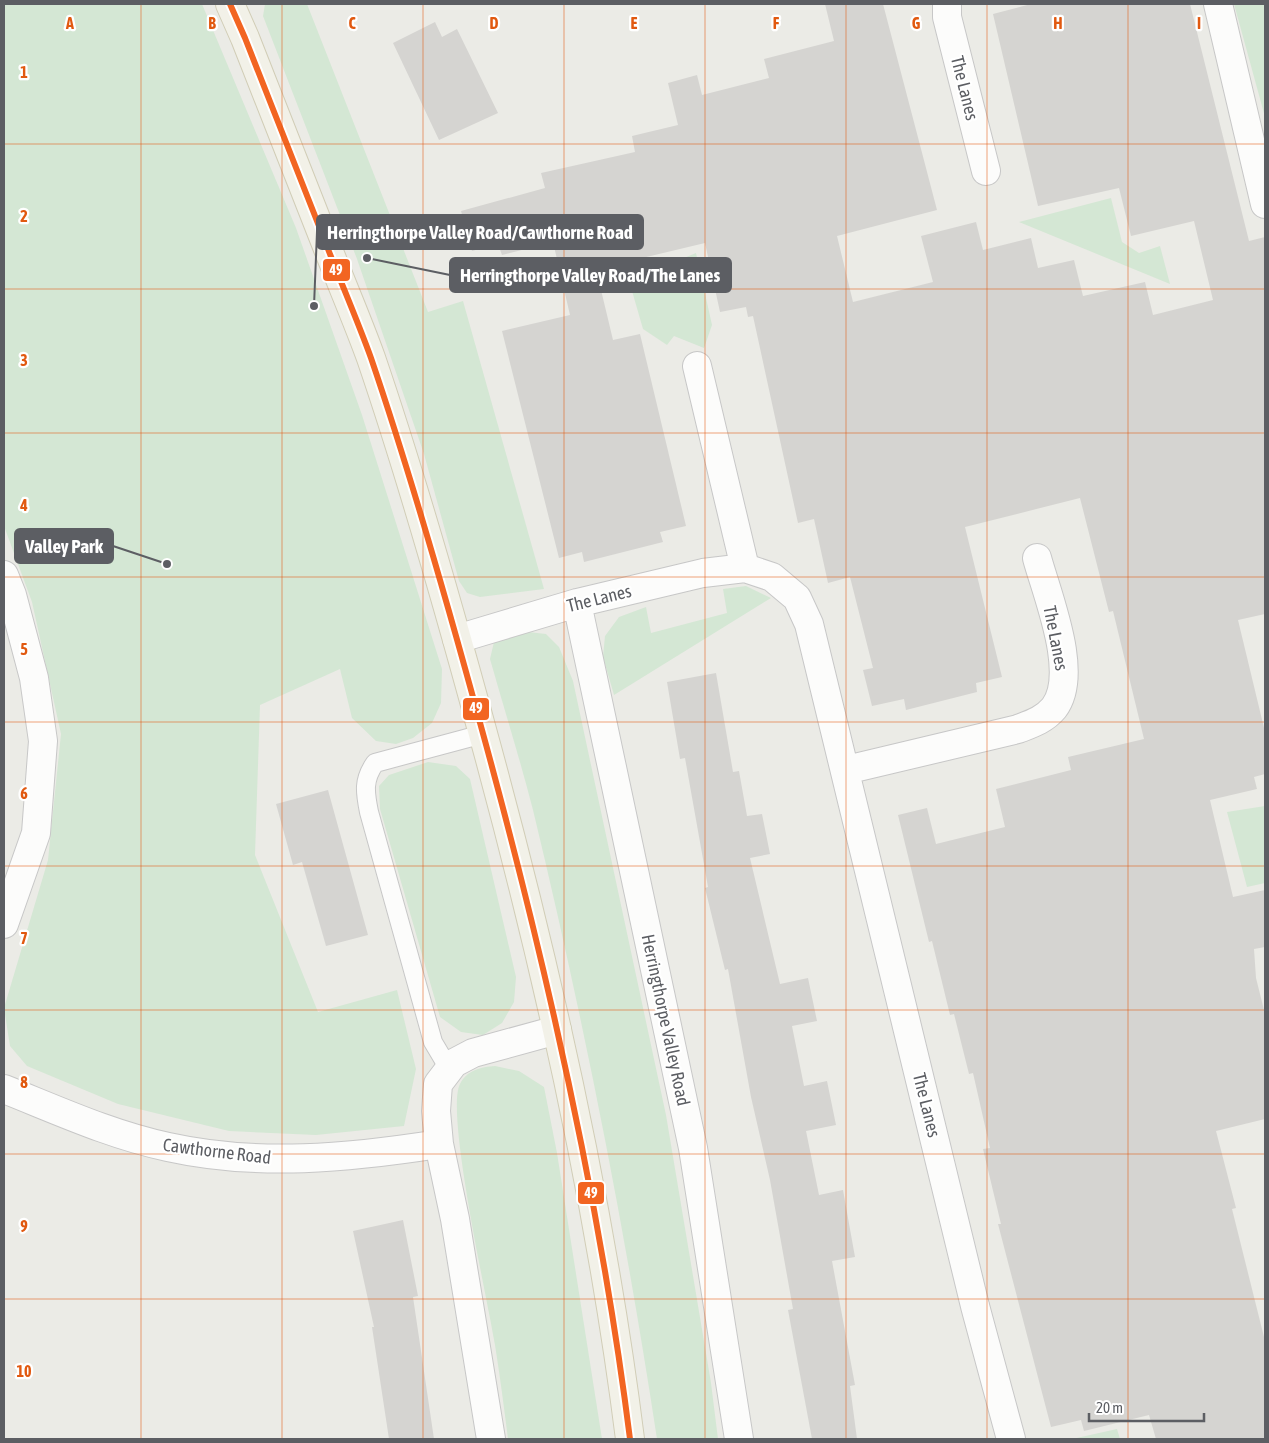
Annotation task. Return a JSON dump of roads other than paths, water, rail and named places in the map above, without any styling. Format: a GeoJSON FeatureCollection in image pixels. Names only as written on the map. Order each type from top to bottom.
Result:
{"type":"FeatureCollection","features":[{"type":"Feature","properties":{"kind":"main road"},"geometry":{"type":"LineString","coordinates":[[230,4],[370,356],[422,517],[457,639],[513,843],[557,1030],[592,1202],[622,1368],[630,1439]]}},
{"type":"Feature","properties":{"kind":"street","name":"The Lanes"},"geometry":{"type":"LineString","coordinates":[[947,4],[947,17],[986,171]]}},
{"type":"Feature","properties":{"kind":"street"},"geometry":{"type":"LineString","coordinates":[[1218,4],[1265,204]]}},
{"type":"Feature","properties":{"kind":"street"},"geometry":{"type":"LineString","coordinates":[[697,366],[745,568]]}},
{"type":"Feature","properties":{"kind":"street","name":"The Lanes"},"geometry":{"type":"LineString","coordinates":[[846,770],[1018,729],[1039,721],[1054,708],[1063,691],[1064,668],[1059,640],[1037,558]]}},
{"type":"Feature","properties":{"kind":"street","name":"The Lanes"},"geometry":{"type":"LineString","coordinates":[[457,639],[577,604],[703,573],[745,568],[772,577],[797,598],[809,624],[976,1306],[1011,1439]]}},
{"type":"Feature","properties":{"kind":"street"},"geometry":{"type":"LineString","coordinates":[[4,575],[12,595],[34,678],[43,741],[36,834],[4,924]]}},
{"type":"Feature","properties":{"kind":"street","name":"Herringthorpe Valley Road"},"geometry":{"type":"LineString","coordinates":[[577,604],[693,1148],[739,1439]]}},
{"type":"Feature","properties":{"kind":"street"},"geometry":{"type":"LineString","coordinates":[[491,1439],[455,1219],[439,1144],[436,1110],[438,1084],[454,1063],[473,1053],[557,1030]]}},
{"type":"Feature","properties":{"kind":"street","name":"Cawthorne Road"},"geometry":{"type":"LineString","coordinates":[[4,1089],[98,1126],[159,1145],[240,1157],[305,1160],[369,1155],[439,1144]]}},
{"type":"Feature","properties":{"kind":"lane"},"geometry":{"type":"LineString","coordinates":[[448,1069],[433,1042],[365,792],[367,774],[375,763],[483,734]]}},
{"type":"Feature","properties":{"kind":"place","name":"Herringthorpe Valley Road/The Lanes"},"geometry":{"type":"Point","coordinates":[367,258]}},
{"type":"Feature","properties":{"kind":"place","name":"Herringthorpe Valley Road/Cawthorne Road"},"geometry":{"type":"Point","coordinates":[314,306]}},
{"type":"Feature","properties":{"kind":"place","name":"Valley Park"},"geometry":{"type":"Point","coordinates":[167,564]}}]}
